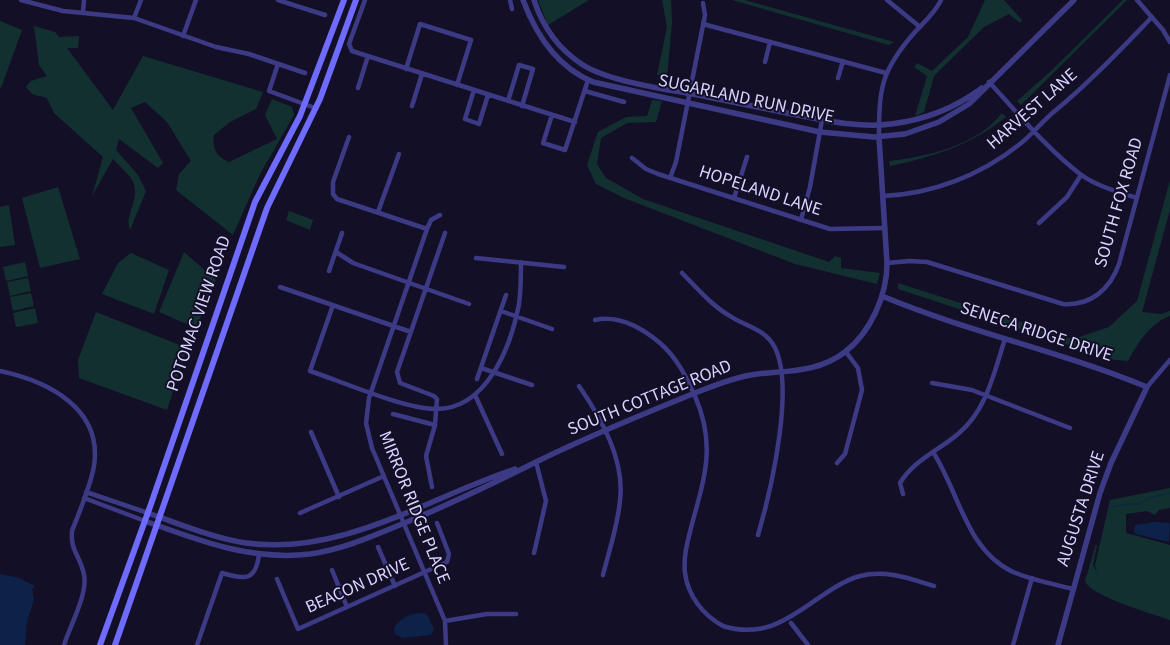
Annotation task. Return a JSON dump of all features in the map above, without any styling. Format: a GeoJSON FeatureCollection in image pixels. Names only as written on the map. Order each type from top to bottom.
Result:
{"type":"FeatureCollection","features":[{"type":"Feature","properties":{"kind":"main road","name":"POTOMAC VIEW ROAD"},"geometry":{"type":"LineString","coordinates":[[100,645],[145,522],[255,202],[305,105],[344,0]]}},
{"type":"Feature","properties":{"kind":"main road","name":"POTOMAC VIEW ROAD"},"geometry":{"type":"LineString","coordinates":[[115,645],[266,208],[315,108],[356,0]]}},
{"type":"Feature","properties":{"kind":"street"},"geometry":{"type":"LineString","coordinates":[[21,0],[46,8],[134,18],[183,36],[305,73]]}},
{"type":"Feature","properties":{"kind":"street"},"geometry":{"type":"LineString","coordinates":[[83,12],[84,0]]}},
{"type":"Feature","properties":{"kind":"street"},"geometry":{"type":"LineString","coordinates":[[134,18],[141,0]]}},
{"type":"Feature","properties":{"kind":"street"},"geometry":{"type":"LineString","coordinates":[[183,36],[196,0]]}},
{"type":"Feature","properties":{"kind":"street"},"geometry":{"type":"LineString","coordinates":[[278,0],[325,15]]}},
{"type":"Feature","properties":{"kind":"street"},"geometry":{"type":"LineString","coordinates":[[365,0],[349,44],[352,51],[488,96],[575,122]]}},
{"type":"Feature","properties":{"kind":"street"},"geometry":{"type":"LineString","coordinates":[[510,0],[512,9]]}},
{"type":"Feature","properties":{"kind":"street","name":"SUGARLAND RUN DRIVE"},"geometry":{"type":"LineString","coordinates":[[523,0],[544,44],[568,68],[588,80],[687,104],[820,132],[879,137],[913,132],[940,122],[969,104],[989,82],[1074,0]]}},
{"type":"Feature","properties":{"kind":"street","name":"SUGARLAND RUN DRIVE"},"geometry":{"type":"LineString","coordinates":[[534,0],[550,35],[562,48],[584,65],[605,75],[822,120],[853,125],[879,125],[912,121],[950,108],[989,82]]}},
{"type":"Feature","properties":{"kind":"street"},"geometry":{"type":"LineString","coordinates":[[887,0],[920,27]]}},
{"type":"Feature","properties":{"kind":"street"},"geometry":{"type":"LineString","coordinates":[[879,137],[879,100],[886,73],[899,50],[941,0]]}},
{"type":"Feature","properties":{"kind":"street"},"geometry":{"type":"LineString","coordinates":[[1136,0],[1152,17],[1170,42]]}},
{"type":"Feature","properties":{"kind":"street"},"geometry":{"type":"LineString","coordinates":[[670,178],[676,162],[704,24],[703,3]]}},
{"type":"Feature","properties":{"kind":"street","name":"HARVEST LANE"},"geometry":{"type":"LineString","coordinates":[[883,196],[930,189],[975,173],[1004,156],[1036,130],[1152,17]]}},
{"type":"Feature","properties":{"kind":"street"},"geometry":{"type":"LineString","coordinates":[[406,69],[420,24],[471,40],[457,85]]}},
{"type":"Feature","properties":{"kind":"street"},"geometry":{"type":"LineString","coordinates":[[704,24],[886,73]]}},
{"type":"Feature","properties":{"kind":"street"},"geometry":{"type":"LineString","coordinates":[[765,62],[770,42]]}},
{"type":"Feature","properties":{"kind":"street"},"geometry":{"type":"LineString","coordinates":[[358,88],[368,56]]}},
{"type":"Feature","properties":{"kind":"street"},"geometry":{"type":"LineString","coordinates":[[838,78],[843,61]]}},
{"type":"Feature","properties":{"kind":"street"},"geometry":{"type":"LineString","coordinates":[[278,64],[269,91],[315,108]]}},
{"type":"Feature","properties":{"kind":"street"},"geometry":{"type":"LineString","coordinates":[[508,101],[519,65],[533,69],[522,106]]}},
{"type":"Feature","properties":{"kind":"street"},"geometry":{"type":"LineString","coordinates":[[412,106],[422,74]]}},
{"type":"Feature","properties":{"kind":"street","name":"SOUTH FOX ROAD"},"geometry":{"type":"LineString","coordinates":[[887,263],[927,262],[1057,303],[1081,303],[1098,295],[1114,277],[1170,75]]}},
{"type":"Feature","properties":{"kind":"street"},"geometry":{"type":"LineString","coordinates":[[552,115],[543,143],[566,150],[588,80]]}},
{"type":"Feature","properties":{"kind":"street"},"geometry":{"type":"LineString","coordinates":[[989,82],[1081,175],[1114,191],[1137,198]]}},
{"type":"Feature","properties":{"kind":"street"},"geometry":{"type":"LineString","coordinates":[[474,90],[465,119],[479,124],[488,96]]}},
{"type":"Feature","properties":{"kind":"street"},"geometry":{"type":"LineString","coordinates":[[585,91],[624,102]]}},
{"type":"Feature","properties":{"kind":"street"},"geometry":{"type":"LineString","coordinates":[[801,220],[810,188],[822,120]]}},
{"type":"Feature","properties":{"kind":"street"},"geometry":{"type":"LineString","coordinates":[[349,137],[332,182],[333,194],[337,199],[427,229]]}},
{"type":"Feature","properties":{"kind":"street","name":"SOUTH COTTAGE ROAD"},"geometry":{"type":"LineString","coordinates":[[84,498],[145,522],[227,549],[259,554],[300,555],[334,549],[360,542],[464,498],[536,462],[694,394],[742,377],[817,367],[846,352],[868,326],[882,296],[887,263],[879,137]]}},
{"type":"Feature","properties":{"kind":"street"},"geometry":{"type":"LineString","coordinates":[[378,212],[399,154]]}},
{"type":"Feature","properties":{"kind":"street"},"geometry":{"type":"LineString","coordinates":[[734,198],[747,157]]}},
{"type":"Feature","properties":{"kind":"street","name":"HOPELAND LANE"},"geometry":{"type":"LineString","coordinates":[[632,158],[646,169],[670,178],[801,220],[838,230],[885,228]]}},
{"type":"Feature","properties":{"kind":"street"},"geometry":{"type":"LineString","coordinates":[[1039,223],[1067,197],[1081,175]]}},
{"type":"Feature","properties":{"kind":"street","name":"MIRROR RIDGE PLACE"},"geometry":{"type":"LineString","coordinates":[[440,215],[431,220],[427,229],[371,392],[366,412],[366,430],[399,515],[445,621],[446,645]]}},
{"type":"Feature","properties":{"kind":"street"},"geometry":{"type":"LineString","coordinates":[[329,271],[342,233]]}},
{"type":"Feature","properties":{"kind":"street"},"geometry":{"type":"LineString","coordinates":[[432,487],[426,456],[435,425],[436,399],[434,396],[404,386],[397,378],[445,233]]}},
{"type":"Feature","properties":{"kind":"street"},"geometry":{"type":"LineString","coordinates":[[336,252],[353,263],[469,304]]}},
{"type":"Feature","properties":{"kind":"street"},"geometry":{"type":"LineString","coordinates":[[476,258],[564,267]]}},
{"type":"Feature","properties":{"kind":"street"},"geometry":{"type":"LineString","coordinates":[[332,305],[310,371],[408,405],[437,409],[459,403],[475,395],[494,372],[516,317],[519,302],[521,262]]}},
{"type":"Feature","properties":{"kind":"street"},"geometry":{"type":"LineString","coordinates":[[682,273],[723,312],[756,329],[771,341],[778,352],[782,373],[782,401],[775,462],[758,536]]}},
{"type":"Feature","properties":{"kind":"street"},"geometry":{"type":"LineString","coordinates":[[280,287],[411,332]]}},
{"type":"Feature","properties":{"kind":"street"},"geometry":{"type":"LineString","coordinates":[[477,379],[506,295]]}},
{"type":"Feature","properties":{"kind":"street","name":"SENECA RIDGE DRIVE"},"geometry":{"type":"LineString","coordinates":[[882,296],[1005,339],[1092,366],[1147,387]]}},
{"type":"Feature","properties":{"kind":"street"},"geometry":{"type":"LineString","coordinates":[[501,311],[552,329]]}},
{"type":"Feature","properties":{"kind":"street"},"geometry":{"type":"LineString","coordinates":[[595,320],[608,317],[640,329],[654,338],[676,360],[694,394],[704,422],[708,450],[706,472],[685,554],[685,572],[690,592],[709,616],[734,630],[761,633],[791,623],[849,580],[862,575],[894,575],[934,586]]}},
{"type":"Feature","properties":{"kind":"street"},"geometry":{"type":"LineString","coordinates":[[903,494],[900,483],[916,463],[968,424],[986,395],[1005,339]]}},
{"type":"Feature","properties":{"kind":"street"},"geometry":{"type":"LineString","coordinates":[[837,463],[845,454],[862,390],[858,368],[846,352]]}},
{"type":"Feature","properties":{"kind":"street"},"geometry":{"type":"LineString","coordinates":[[1147,387],[1170,360]]}},
{"type":"Feature","properties":{"kind":"street"},"geometry":{"type":"LineString","coordinates":[[482,368],[532,385]]}},
{"type":"Feature","properties":{"kind":"street"},"geometry":{"type":"LineString","coordinates":[[0,371],[56,390],[82,415],[90,432],[94,464],[72,531],[71,541],[84,574],[84,590],[64,645]]}},
{"type":"Feature","properties":{"kind":"street"},"geometry":{"type":"LineString","coordinates":[[932,383],[964,387],[1070,428]]}},
{"type":"Feature","properties":{"kind":"street"},"geometry":{"type":"LineString","coordinates":[[579,386],[596,410],[606,431],[619,473],[620,500],[603,575]]}},
{"type":"Feature","properties":{"kind":"street","name":"AUGUSTA DRIVE"},"geometry":{"type":"LineString","coordinates":[[1058,645],[1094,514],[1108,471],[1147,387]]}},
{"type":"Feature","properties":{"kind":"street"},"geometry":{"type":"LineString","coordinates":[[475,395],[502,454]]}},
{"type":"Feature","properties":{"kind":"street"},"geometry":{"type":"LineString","coordinates":[[393,414],[435,425]]}},
{"type":"Feature","properties":{"kind":"street"},"geometry":{"type":"LineString","coordinates":[[311,432],[339,497]]}},
{"type":"Feature","properties":{"kind":"street"},"geometry":{"type":"LineString","coordinates":[[932,452],[944,470],[979,544],[1000,564],[1032,578],[1073,589]]}},
{"type":"Feature","properties":{"kind":"street"},"geometry":{"type":"LineString","coordinates":[[534,552],[546,501],[536,462]]}},
{"type":"Feature","properties":{"kind":"street","name":"SOUTH COTTAGE ROAD"},"geometry":{"type":"LineString","coordinates":[[86,492],[230,540],[280,546],[312,544],[339,538],[481,480],[536,462]]}},
{"type":"Feature","properties":{"kind":"street"},"geometry":{"type":"LineString","coordinates":[[300,513],[384,476]]}},
{"type":"Feature","properties":{"kind":"street","name":"BEACON DRIVE"},"geometry":{"type":"LineString","coordinates":[[277,579],[298,629],[443,565],[449,558],[437,523]]}},
{"type":"Feature","properties":{"kind":"street"},"geometry":{"type":"LineString","coordinates":[[378,547],[395,586]]}},
{"type":"Feature","properties":{"kind":"street"},"geometry":{"type":"LineString","coordinates":[[197,645],[222,573],[239,577],[251,575],[257,569],[259,554]]}},
{"type":"Feature","properties":{"kind":"street"},"geometry":{"type":"LineString","coordinates":[[332,570],[347,607]]}},
{"type":"Feature","properties":{"kind":"street"},"geometry":{"type":"LineString","coordinates":[[1013,645],[1032,578]]}},
{"type":"Feature","properties":{"kind":"street"},"geometry":{"type":"LineString","coordinates":[[445,621],[487,614],[516,614]]}},
{"type":"Feature","properties":{"kind":"street"},"geometry":{"type":"LineString","coordinates":[[791,623],[808,645]]}},
{"type":"Feature","properties":{"kind":"green space"},"geometry":{"type":"Polygon","coordinates":[[[538,0],[589,0],[548,25],[538,0]]]}},
{"type":"Feature","properties":{"kind":"green space"},"geometry":{"type":"Polygon","coordinates":[[[662,0],[671,0],[672,22],[667,77],[657,75],[667,27],[662,0]]]}},
{"type":"Feature","properties":{"kind":"green space"},"geometry":{"type":"Polygon","coordinates":[[[732,0],[745,0],[894,42],[889,45],[732,0]]]}},
{"type":"Feature","properties":{"kind":"green space"},"geometry":{"type":"Polygon","coordinates":[[[985,0],[1004,0],[1022,20],[1020,23],[1009,14],[984,27],[934,76],[924,112],[915,116],[927,76],[914,67],[917,63],[932,71],[968,37],[985,0]]]}},
{"type":"Feature","properties":{"kind":"green space"},"geometry":{"type":"Polygon","coordinates":[[[1123,0],[1127,0],[1021,105],[1017,101],[1051,71],[1123,0]]]}},
{"type":"Feature","properties":{"kind":"green space"},"geometry":{"type":"Polygon","coordinates":[[[0,21],[22,30],[1,88],[0,87],[0,21]]]}},
{"type":"Feature","properties":{"kind":"green space"},"geometry":{"type":"Polygon","coordinates":[[[34,26],[55,32],[59,37],[79,36],[78,48],[67,48],[113,110],[143,56],[263,92],[256,109],[230,122],[214,135],[216,152],[221,158],[229,162],[277,139],[265,115],[272,99],[292,107],[294,115],[260,174],[233,235],[176,190],[179,174],[191,161],[167,122],[145,102],[131,108],[163,163],[158,168],[119,139],[116,150],[138,175],[146,191],[130,230],[129,218],[135,187],[130,177],[113,159],[92,196],[103,157],[54,113],[47,98],[32,94],[26,87],[31,81],[47,76],[39,65],[34,26]]]}},
{"type":"Feature","properties":{"kind":"green space"},"geometry":{"type":"Polygon","coordinates":[[[652,100],[662,101],[656,122],[627,123],[601,138],[597,164],[606,178],[643,199],[829,262],[835,256],[841,258],[841,268],[880,273],[877,284],[795,264],[624,198],[596,184],[587,165],[598,132],[626,117],[647,116],[652,100]]]}},
{"type":"Feature","properties":{"kind":"green space"},"geometry":{"type":"Polygon","coordinates":[[[1002,113],[1006,117],[993,127],[951,149],[890,166],[889,161],[935,152],[966,141],[992,124],[1002,113]]]}},
{"type":"Feature","properties":{"kind":"green space"},"geometry":{"type":"Polygon","coordinates":[[[1170,180],[1170,210],[1142,312],[1161,314],[1170,311],[1170,316],[1151,328],[1140,341],[1128,361],[1115,360],[898,289],[898,283],[1073,339],[1109,327],[1137,301],[1170,180]]]}},
{"type":"Feature","properties":{"kind":"green space"},"geometry":{"type":"Polygon","coordinates":[[[58,187],[80,259],[40,268],[22,198],[58,187]]]}},
{"type":"Feature","properties":{"kind":"green space"},"geometry":{"type":"Polygon","coordinates":[[[9,205],[15,245],[0,247],[0,207],[9,205]]]}},
{"type":"Feature","properties":{"kind":"green space"},"geometry":{"type":"Polygon","coordinates":[[[289,211],[313,220],[310,230],[286,220],[289,211]]]}},
{"type":"Feature","properties":{"kind":"green space"},"geometry":{"type":"Polygon","coordinates":[[[184,252],[216,280],[196,328],[159,312],[184,252]]]}},
{"type":"Feature","properties":{"kind":"green space"},"geometry":{"type":"Polygon","coordinates":[[[131,253],[169,270],[154,314],[102,294],[118,263],[131,253]]]}},
{"type":"Feature","properties":{"kind":"green space"},"geometry":{"type":"Polygon","coordinates":[[[25,262],[28,276],[6,281],[3,267],[25,262]]]}},
{"type":"Feature","properties":{"kind":"green space"},"geometry":{"type":"Polygon","coordinates":[[[28,278],[31,291],[10,296],[7,282],[28,278]]]}},
{"type":"Feature","properties":{"kind":"green space"},"geometry":{"type":"Polygon","coordinates":[[[31,293],[34,306],[13,311],[10,297],[31,293]]]}},
{"type":"Feature","properties":{"kind":"green space"},"geometry":{"type":"Polygon","coordinates":[[[35,308],[38,323],[16,327],[13,313],[35,308]]]}},
{"type":"Feature","properties":{"kind":"green space"},"geometry":{"type":"Polygon","coordinates":[[[96,312],[187,348],[167,410],[79,378],[78,360],[96,312]]]}},
{"type":"Feature","properties":{"kind":"green space"},"geometry":{"type":"Polygon","coordinates":[[[1170,488],[1170,508],[1159,510],[1155,515],[1147,511],[1126,514],[1126,533],[1170,545],[1170,620],[1098,593],[1089,587],[1085,581],[1096,544],[1093,565],[1097,572],[1095,565],[1110,500],[1170,488]]]}},
{"type":"Feature","properties":{"kind":"water"},"geometry":{"type":"Polygon","coordinates":[[[1154,522],[1170,523],[1169,542],[1136,534],[1134,531],[1135,525],[1154,522]]]}},
{"type":"Feature","properties":{"kind":"water"},"geometry":{"type":"Polygon","coordinates":[[[0,574],[19,578],[35,586],[32,589],[34,600],[27,621],[25,645],[0,645],[0,574]]]}},
{"type":"Feature","properties":{"kind":"water"},"geometry":{"type":"Polygon","coordinates":[[[419,613],[427,614],[434,629],[431,635],[403,638],[395,634],[394,628],[402,619],[419,613]]]}},
{"type":"Feature","properties":{"kind":"waterway"},"geometry":{"type":"LineString","coordinates":[[1108,508],[1127,504],[1139,504],[1152,497],[1170,493]]}}]}
